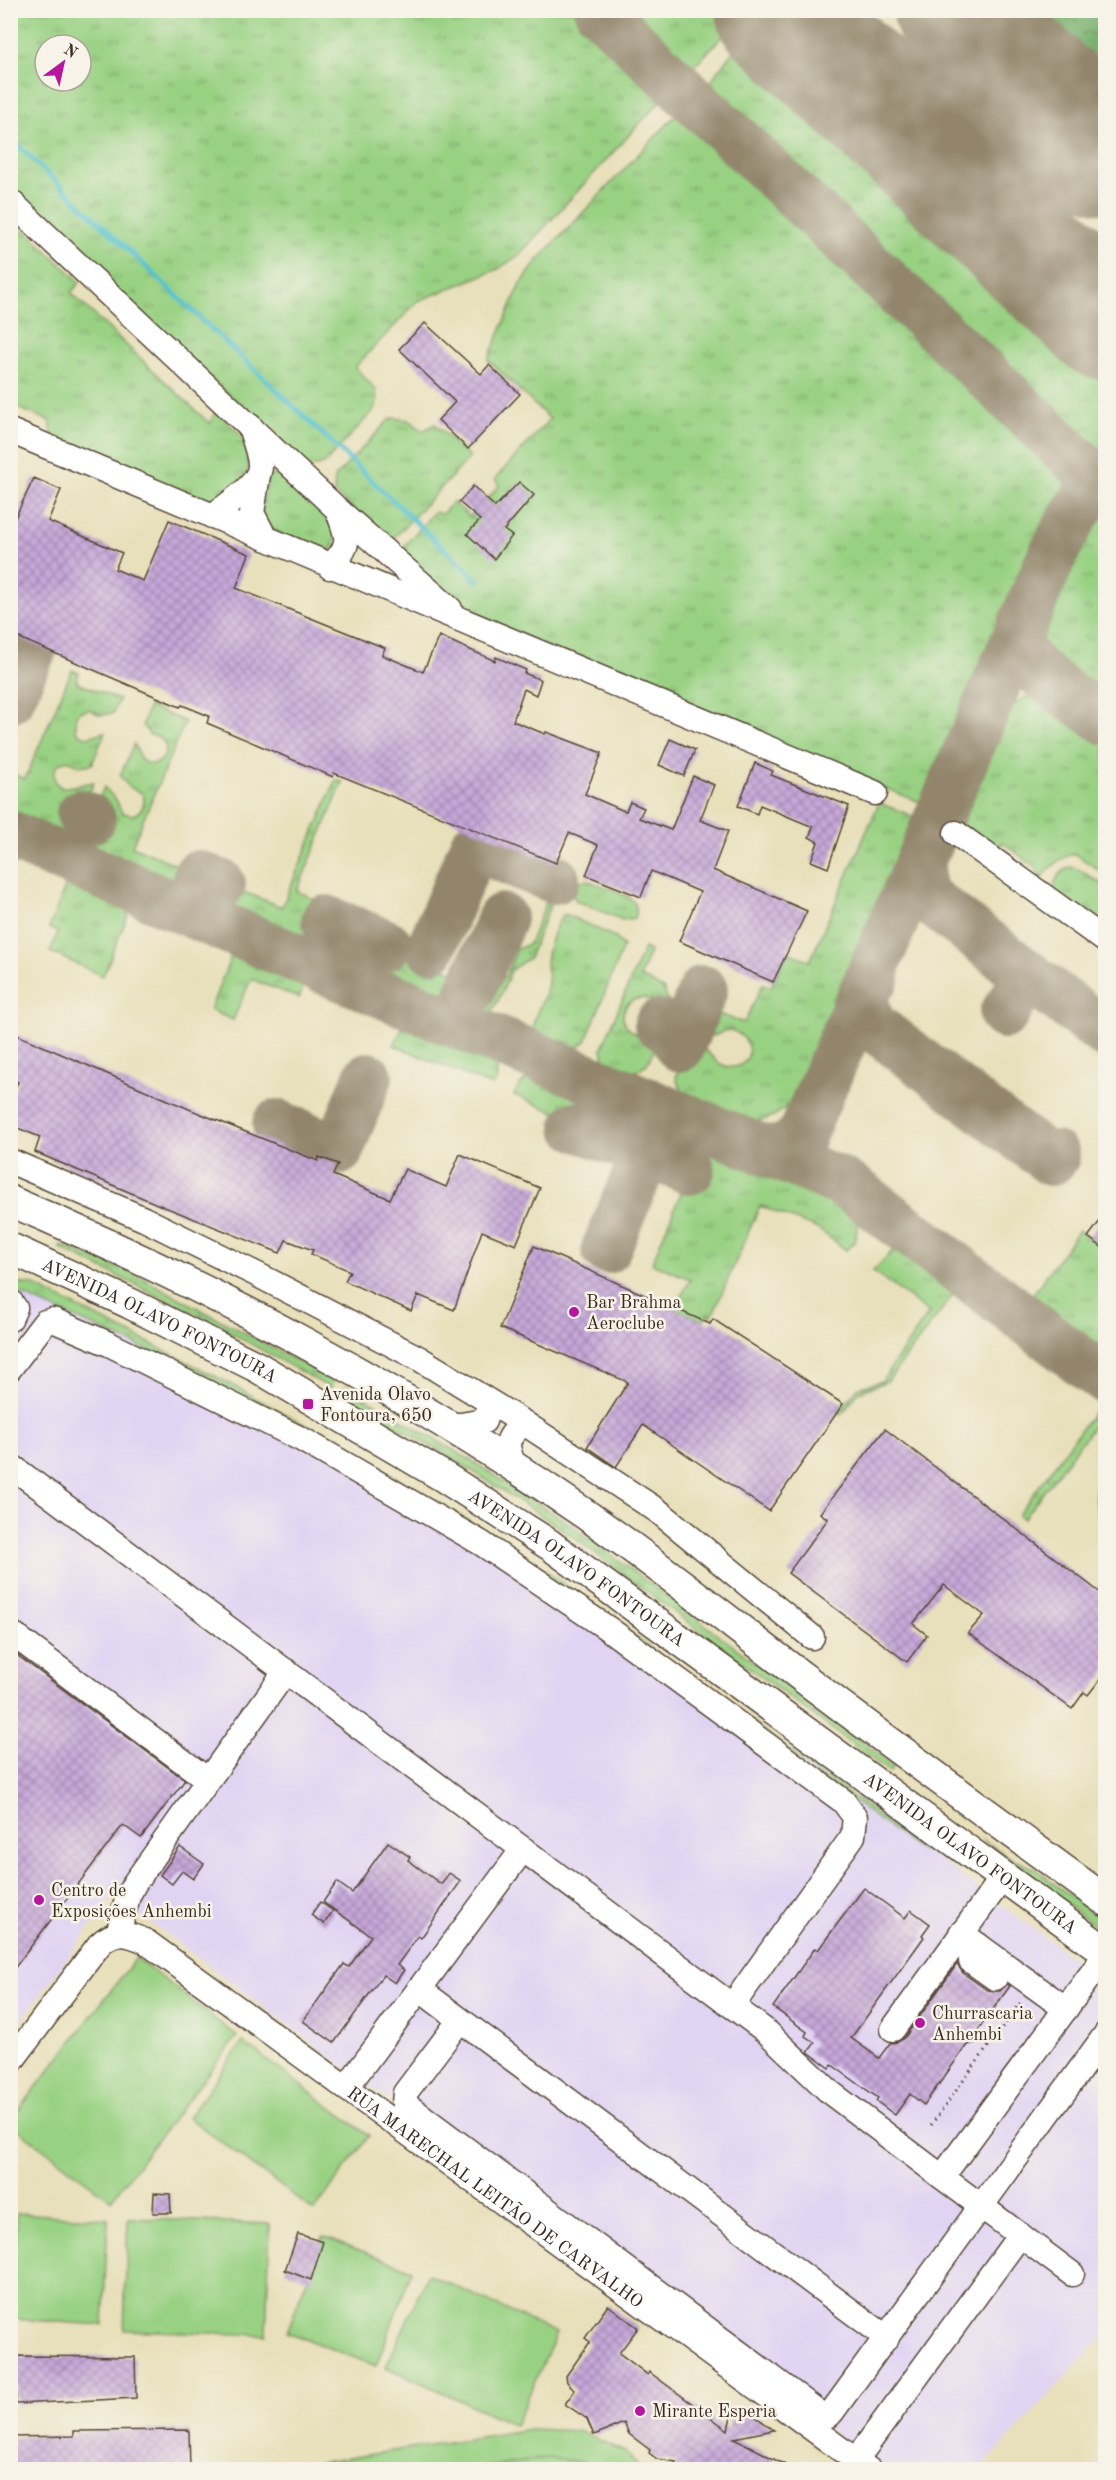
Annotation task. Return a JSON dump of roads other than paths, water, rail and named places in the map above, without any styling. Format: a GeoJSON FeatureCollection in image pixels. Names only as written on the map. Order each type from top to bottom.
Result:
{"type":"FeatureCollection","features":[{"type":"Feature","properties":{"kind":"main road"},"geometry":{"type":"LineString","coordinates":[[10,1201],[135,1257],[212,1295],[372,1382],[515,1468],[586,1515],[1106,1900]]}},
{"type":"Feature","properties":{"kind":"main road","name":"AVENIDA OLAVO FONTOURA"},"geometry":{"type":"LineString","coordinates":[[10,1248],[129,1303],[257,1367],[444,1477],[550,1545],[1106,1953]]}},
{"type":"Feature","properties":{"kind":"main road"},"geometry":{"type":"LineString","coordinates":[[929,1823],[940,1821],[952,1810],[956,1791]]}},
{"type":"Feature","properties":{"kind":"main road"},"geometry":{"type":"LineString","coordinates":[[972,1855],[981,1832],[993,1826],[1002,1825]]}},
{"type":"Feature","properties":{"kind":"street"},"geometry":{"type":"LineString","coordinates":[[10,201],[338,509],[466,622]]}},
{"type":"Feature","properties":{"kind":"street"},"geometry":{"type":"LineString","coordinates":[[250,426],[261,465],[252,513],[265,538]]}},
{"type":"Feature","properties":{"kind":"street"},"geometry":{"type":"LineString","coordinates":[[10,432],[875,793]]}},
{"type":"Feature","properties":{"kind":"street"},"geometry":{"type":"LineString","coordinates":[[212,516],[238,498],[258,475]]}},
{"type":"Feature","properties":{"kind":"street"},"geometry":{"type":"LineString","coordinates":[[330,567],[345,551],[347,535],[338,509]]}},
{"type":"Feature","properties":{"kind":"street"},"geometry":{"type":"LineString","coordinates":[[956,832],[1106,941]]}},
{"type":"Feature","properties":{"kind":"street"},"geometry":{"type":"LineString","coordinates":[[10,1161],[144,1219],[420,1359],[524,1423],[658,1511],[812,1637]]}},
{"type":"Feature","properties":{"kind":"street"},"geometry":{"type":"LineString","coordinates":[[10,1302],[15,1308],[10,1319]]}},
{"type":"Feature","properties":{"kind":"street"},"geometry":{"type":"LineString","coordinates":[[10,1368],[45,1322],[53,1320],[118,1349],[303,1440],[481,1543],[610,1630],[843,1801],[855,1817],[854,1836],[732,2006]]}},
{"type":"Feature","properties":{"kind":"street"},"geometry":{"type":"LineString","coordinates":[[443,1425],[484,1421],[490,1404]]}},
{"type":"Feature","properties":{"kind":"street"},"geometry":{"type":"LineString","coordinates":[[515,1468],[507,1446],[509,1436],[524,1423]]}},
{"type":"Feature","properties":{"kind":"street"},"geometry":{"type":"LineString","coordinates":[[10,1465],[777,2040],[831,2093],[1072,2274]]}},
{"type":"Feature","properties":{"kind":"street"},"geometry":{"type":"LineString","coordinates":[[10,1632],[208,1780]]}},
{"type":"Feature","properties":{"kind":"street"},"geometry":{"type":"LineString","coordinates":[[10,2063],[99,1945],[106,1937],[118,1934],[128,1896],[134,1884],[286,1671]]}},
{"type":"Feature","properties":{"kind":"street"},"geometry":{"type":"LineString","coordinates":[[346,2088],[523,1849]]}},
{"type":"Feature","properties":{"kind":"street"},"geometry":{"type":"LineString","coordinates":[[893,2029],[970,1939],[1003,1876]]}},
{"type":"Feature","properties":{"kind":"street","name":"RUA MARECHAL LEITÃO DE CARVALHO"},"geometry":{"type":"LineString","coordinates":[[118,1934],[130,1934],[145,1941],[862,2464]]}},
{"type":"Feature","properties":{"kind":"street"},"geometry":{"type":"LineString","coordinates":[[970,1939],[1017,1985]]}},
{"type":"Feature","properties":{"kind":"street"},"geometry":{"type":"LineString","coordinates":[[970,1939],[971,1961],[1066,2009]]}},
{"type":"Feature","properties":{"kind":"street"},"geometry":{"type":"LineString","coordinates":[[942,2177],[1106,1953]]}},
{"type":"Feature","properties":{"kind":"street"},"geometry":{"type":"LineString","coordinates":[[419,1989],[887,2338]]}},
{"type":"Feature","properties":{"kind":"street"},"geometry":{"type":"LineString","coordinates":[[460,2020],[405,2093],[404,2103],[824,2416],[830,2415],[887,2338],[1106,2034]]}},
{"type":"Feature","properties":{"kind":"street"},"geometry":{"type":"LineString","coordinates":[[862,2464],[1020,2235]]}},
{"type":"Feature","properties":{"kind":"waterway"},"geometry":{"type":"LineString","coordinates":[[10,138],[478,581]]}},
{"type":"Feature","properties":{"kind":"place","name":"Bar Brahma Aeroclube"},"geometry":{"type":"Point","coordinates":[574,1312]}},
{"type":"Feature","properties":{"kind":"place","name":"Avenida Olavo Fontoura, 650"},"geometry":{"type":"Point","coordinates":[308,1404]}},
{"type":"Feature","properties":{"kind":"place","name":"Centro de Exposições Anhembi"},"geometry":{"type":"Point","coordinates":[39,1900]}},
{"type":"Feature","properties":{"kind":"place","name":"Churrascaria Anhembi"},"geometry":{"type":"Point","coordinates":[920,2023]}},
{"type":"Feature","properties":{"kind":"place","name":"Mirante Esperia"},"geometry":{"type":"Point","coordinates":[640,2411]}}]}
